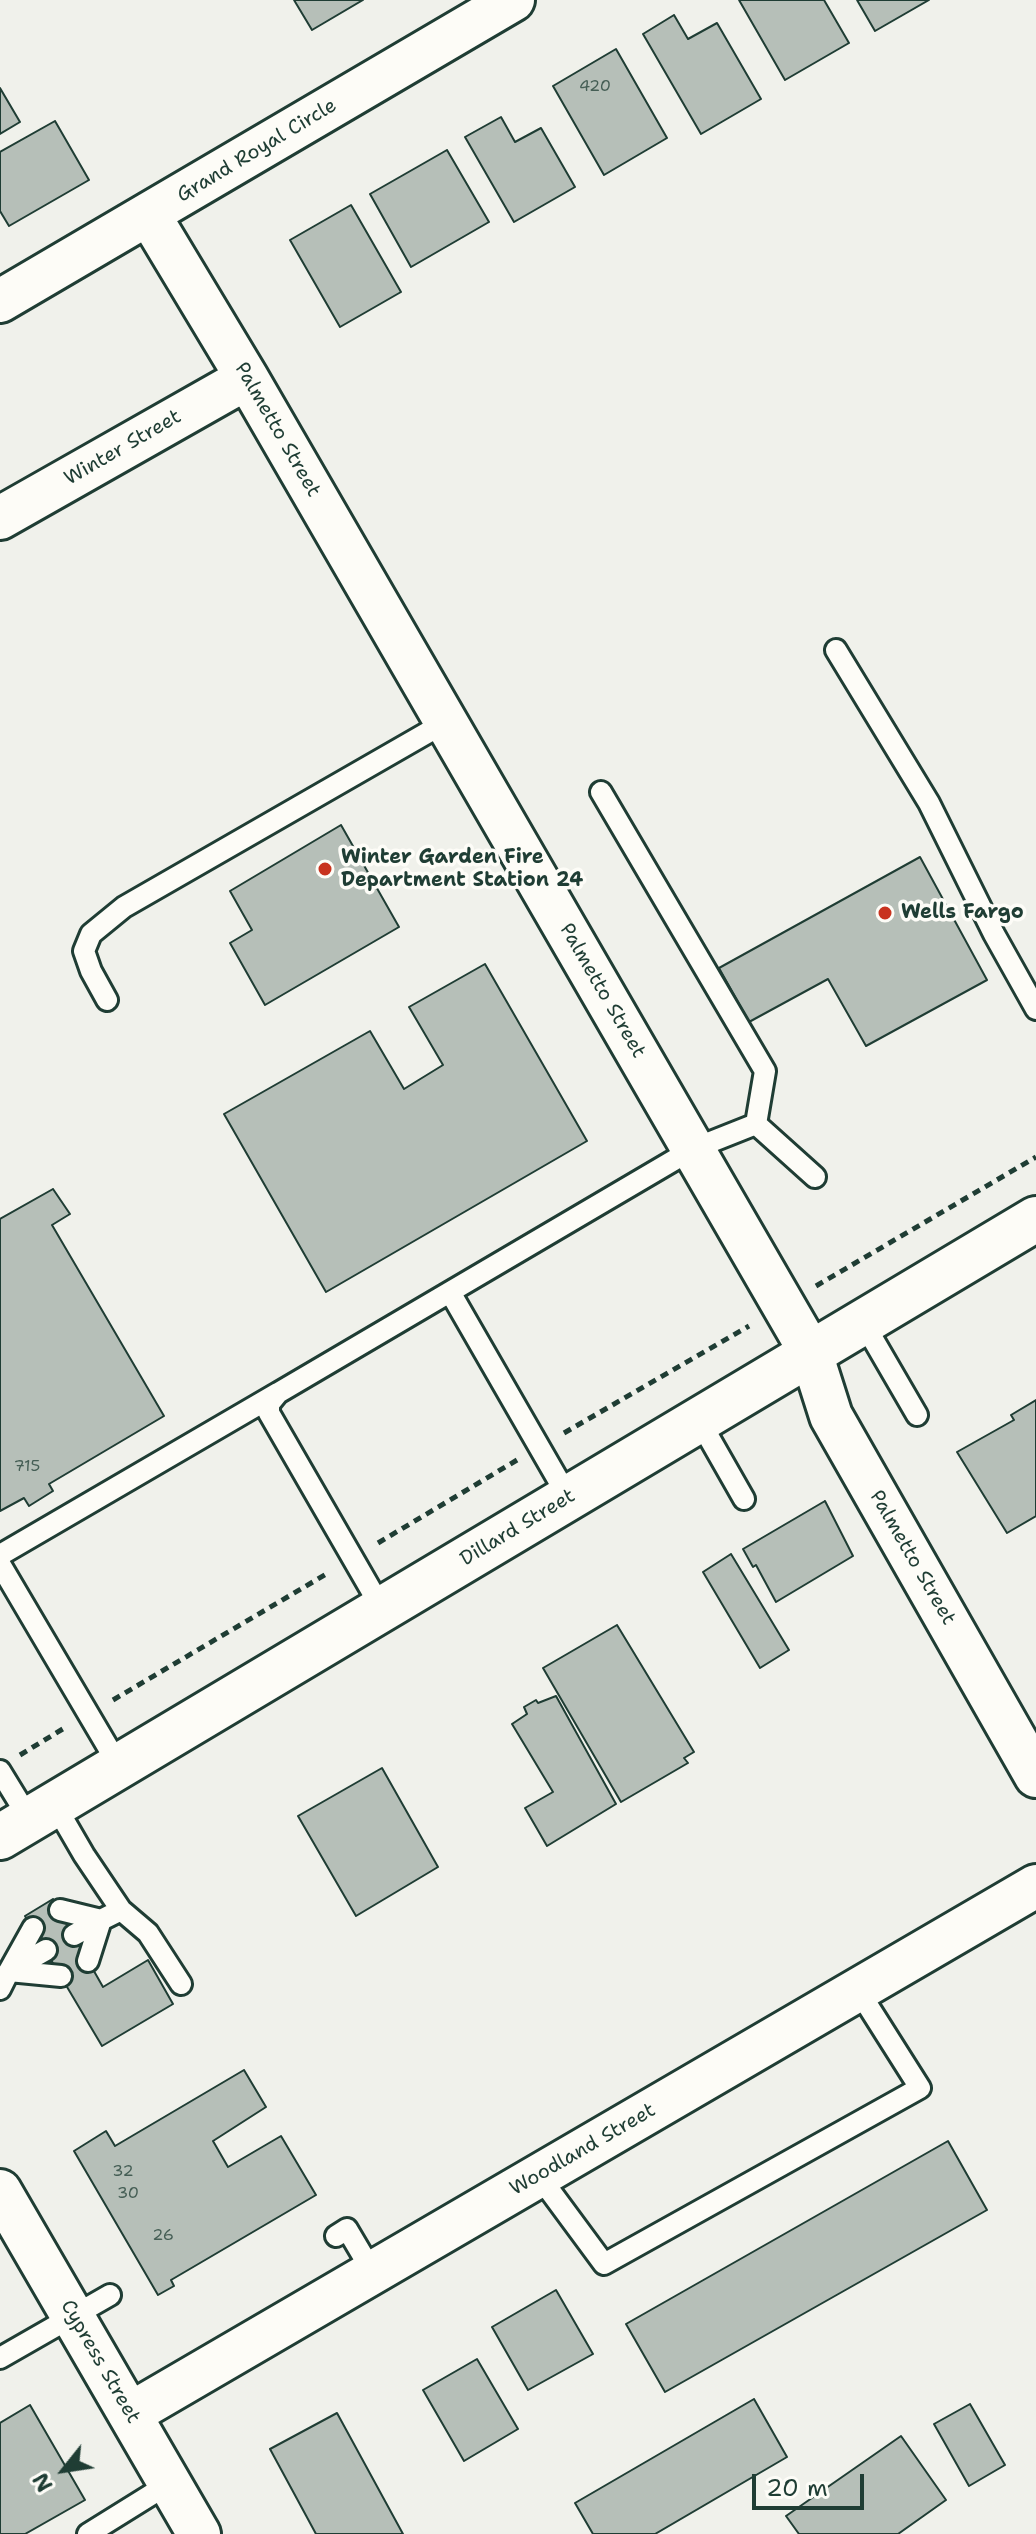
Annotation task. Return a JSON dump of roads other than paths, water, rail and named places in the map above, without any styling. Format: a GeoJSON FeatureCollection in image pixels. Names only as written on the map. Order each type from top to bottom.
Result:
{"type":"FeatureCollection","features":[{"type":"Feature","properties":{"kind":"main road","name":"Dillard Street"},"geometry":{"type":"LineString","coordinates":[[28,1821],[1036,1219]]}},
{"type":"Feature","properties":{"kind":"street","name":"Grand Royal Circle"},"geometry":{"type":"LineString","coordinates":[[0,301],[513,0]]}},
{"type":"Feature","properties":{"kind":"street","name":"Palmetto Street"},"geometry":{"type":"LineString","coordinates":[[149,215],[247,378],[811,1353],[831,1416],[1036,1776]]}},
{"type":"Feature","properties":{"kind":"street","name":"Winter Street"},"geometry":{"type":"LineString","coordinates":[[0,518],[247,378]]}},
{"type":"Feature","properties":{"kind":"street","name":"Woodland Street"},"geometry":{"type":"LineString","coordinates":[[130,2414],[1036,1886]]}},
{"type":"Feature","properties":{"kind":"street","name":"Cypress Street"},"geometry":{"type":"LineString","coordinates":[[0,2191],[199,2534]]}},
{"type":"Feature","properties":{"kind":"lane"},"geometry":{"type":"LineString","coordinates":[[836,650],[929,803],[994,934],[1036,1009]]}},
{"type":"Feature","properties":{"kind":"lane"},"geometry":{"type":"LineString","coordinates":[[107,1000],[84,951],[91,934],[124,907],[446,722]]}},
{"type":"Feature","properties":{"kind":"lane"},"geometry":{"type":"LineString","coordinates":[[601,792],[765,1071],[756,1124]]}},
{"type":"Feature","properties":{"kind":"lane"},"geometry":{"type":"LineString","coordinates":[[0,1555],[693,1149],[756,1124]]}},
{"type":"Feature","properties":{"kind":"lane"},"geometry":{"type":"LineString","coordinates":[[756,1124],[815,1177]]}},
{"type":"Feature","properties":{"kind":"lane"},"geometry":{"type":"LineString","coordinates":[[450,1292],[568,1497]]}},
{"type":"Feature","properties":{"kind":"lane"},"geometry":{"type":"LineString","coordinates":[[863,1322],[917,1415]]}},
{"type":"Feature","properties":{"kind":"lane"},"geometry":{"type":"LineString","coordinates":[[278,1393],[269,1404],[269,1413],[382,1609]]}},
{"type":"Feature","properties":{"kind":"lane"},"geometry":{"type":"LineString","coordinates":[[699,1420],[744,1499]]}},
{"type":"Feature","properties":{"kind":"lane"},"geometry":{"type":"LineString","coordinates":[[0,1564],[119,1766]]}},
{"type":"Feature","properties":{"kind":"lane"},"geometry":{"type":"LineString","coordinates":[[0,1771],[28,1821],[148,1933],[181,1984]]}},
{"type":"Feature","properties":{"kind":"lane"},"geometry":{"type":"LineString","coordinates":[[60,1910],[101,1920]]}},
{"type":"Feature","properties":{"kind":"lane"},"geometry":{"type":"LineString","coordinates":[[74,1935],[121,1910]]}},
{"type":"Feature","properties":{"kind":"lane"},"geometry":{"type":"LineString","coordinates":[[88,1961],[101,1920]]}},
{"type":"Feature","properties":{"kind":"lane"},"geometry":{"type":"LineString","coordinates":[[4,1980],[33,1928]]}},
{"type":"Feature","properties":{"kind":"lane"},"geometry":{"type":"LineString","coordinates":[[4,1980],[46,1950]]}},
{"type":"Feature","properties":{"kind":"lane"},"geometry":{"type":"LineString","coordinates":[[4,1980],[61,1976]]}},
{"type":"Feature","properties":{"kind":"lane"},"geometry":{"type":"LineString","coordinates":[[539,2176],[604,2264],[920,2088],[858,1990]]}},
{"type":"Feature","properties":{"kind":"lane"},"geometry":{"type":"LineString","coordinates":[[336,2236],[347,2229],[373,2273]]}},
{"type":"Feature","properties":{"kind":"lane"},"geometry":{"type":"LineString","coordinates":[[0,2358],[110,2295]]}},
{"type":"Feature","properties":{"kind":"lane"},"geometry":{"type":"LineString","coordinates":[[88,2534],[170,2483]]}},
{"type":"Feature","properties":{"kind":"place","name":"Winter Garden Fire Department Station 24"},"geometry":{"type":"Point","coordinates":[325,869]}},
{"type":"Feature","properties":{"kind":"place","name":"Wells Fargo"},"geometry":{"type":"Point","coordinates":[885,913]}}]}
